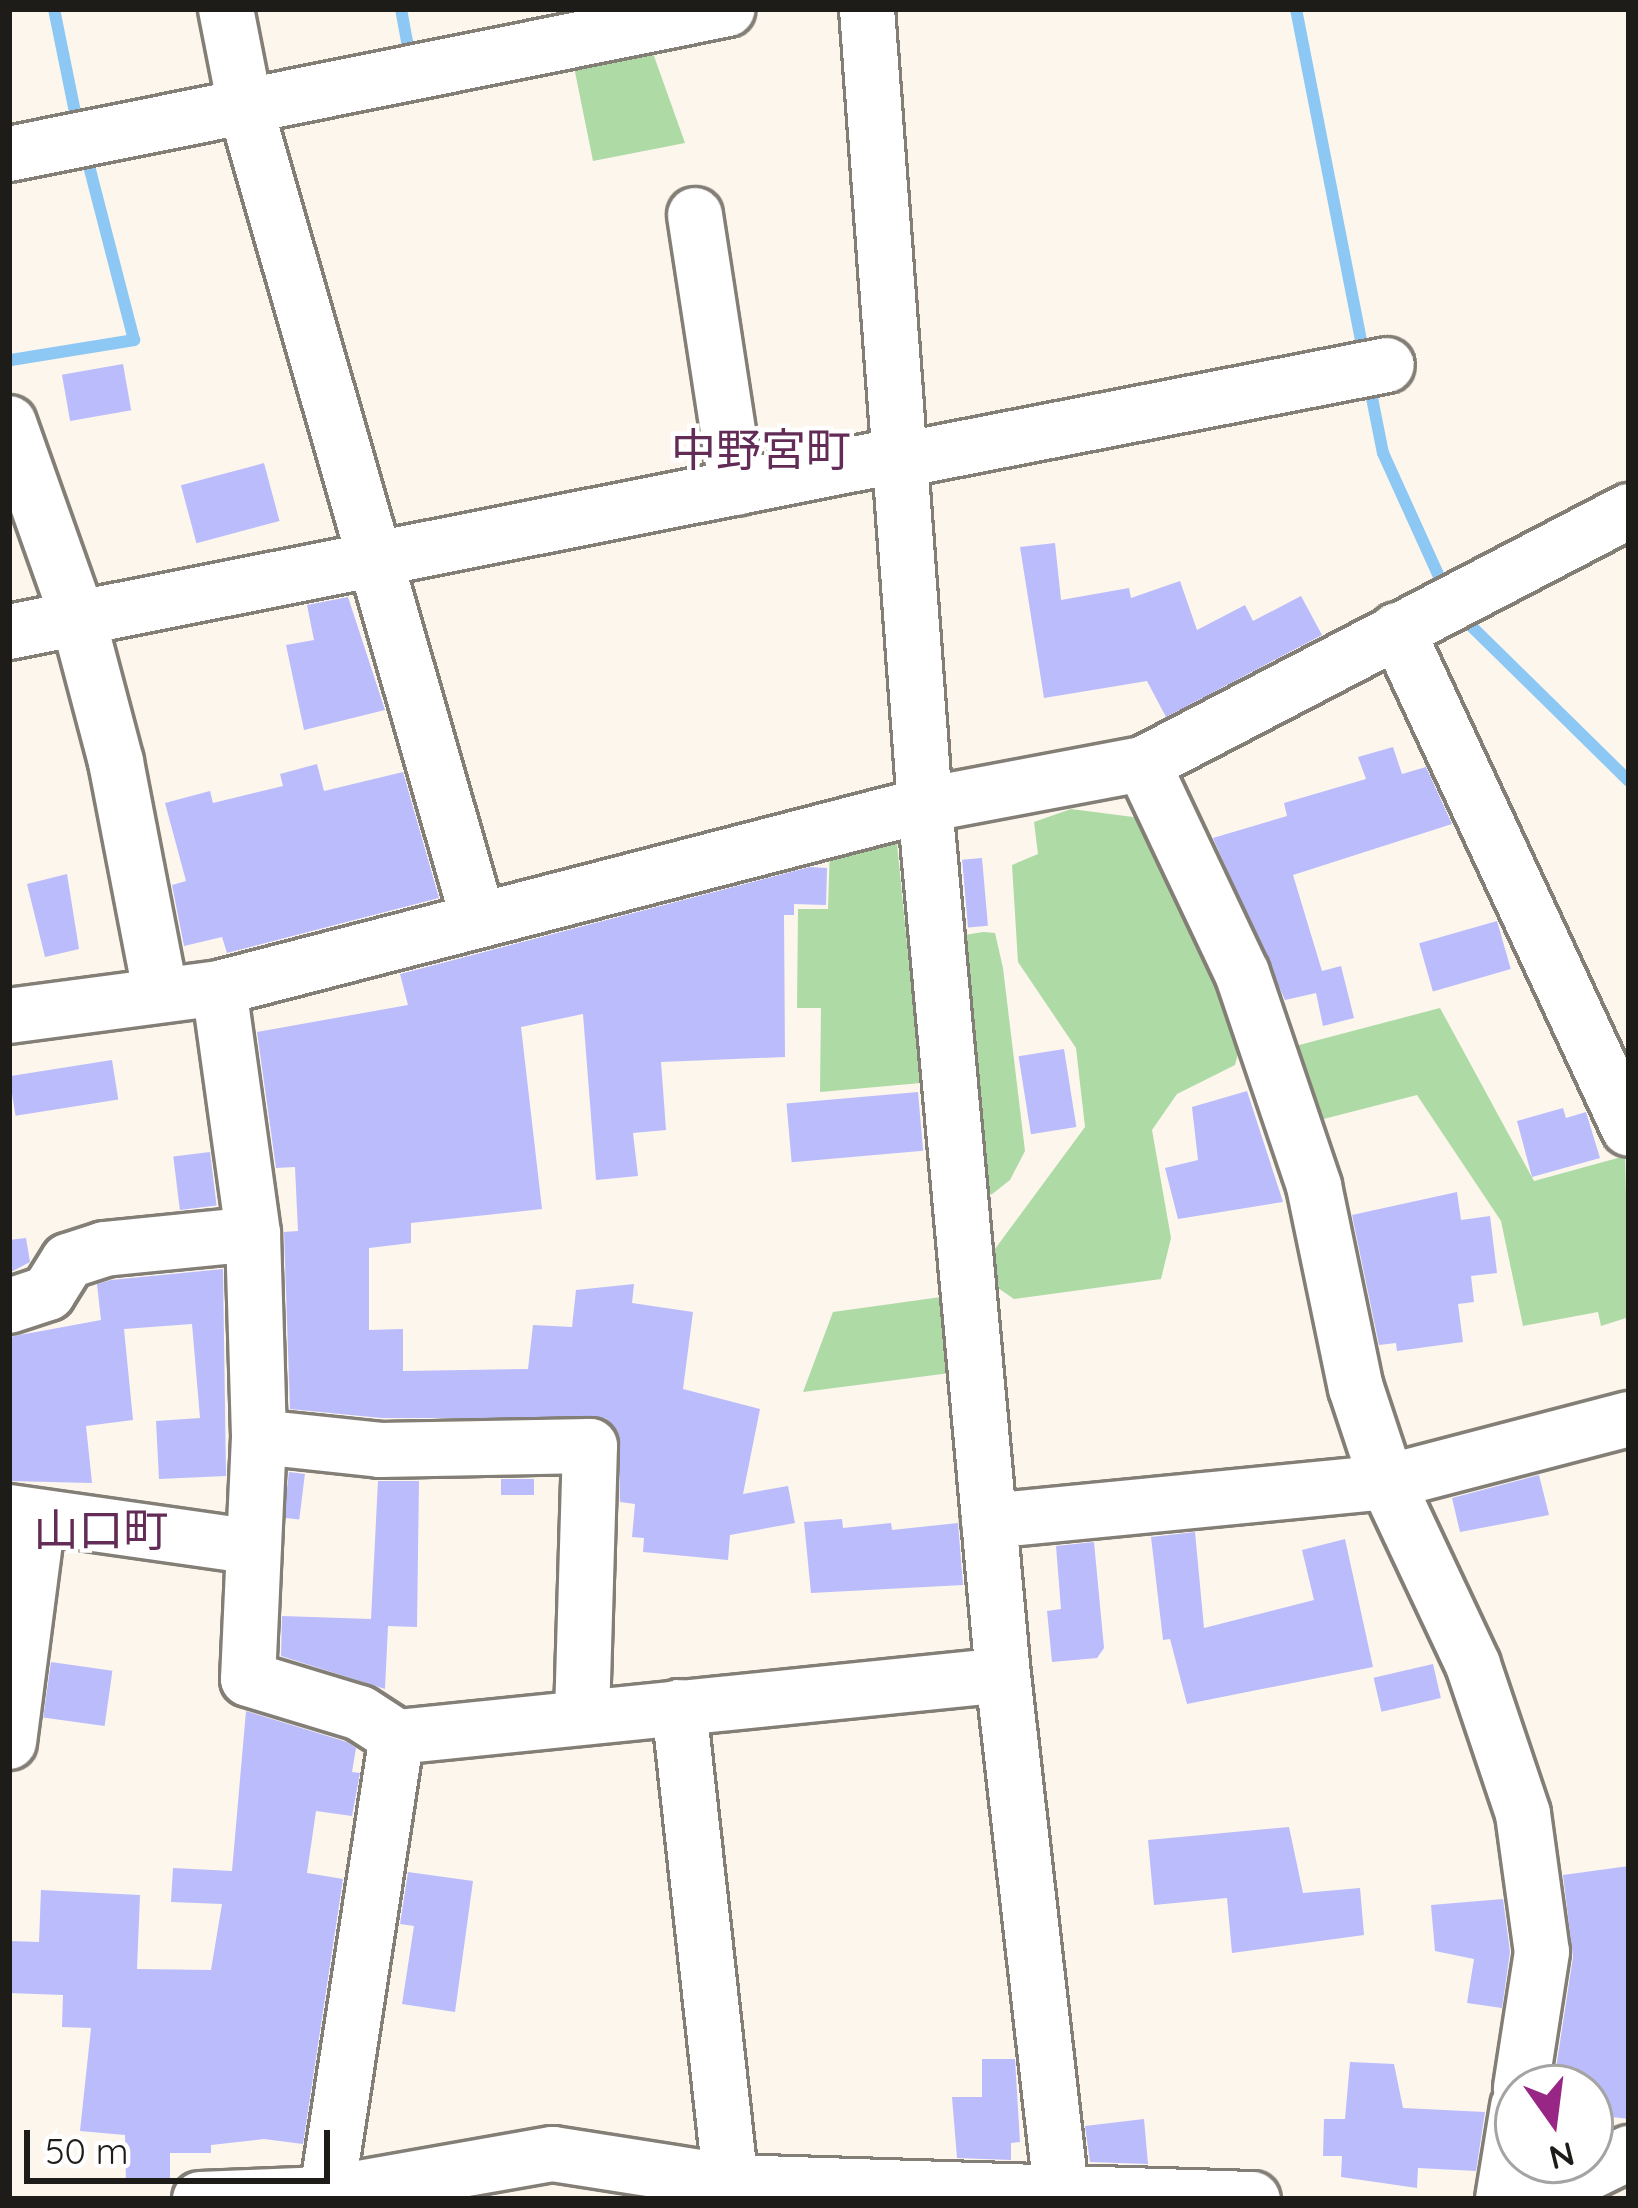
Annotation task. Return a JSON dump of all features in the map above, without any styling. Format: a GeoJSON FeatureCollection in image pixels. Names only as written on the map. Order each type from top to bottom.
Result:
{"type":"FeatureCollection","features":[{"type":"Feature","properties":{"kind":"street"},"geometry":{"type":"LineString","coordinates":[[226,9],[245,106],[477,915]]}},
{"type":"Feature","properties":{"kind":"street"},"geometry":{"type":"LineString","coordinates":[[9,154],[245,106],[613,20],[728,9]]}},
{"type":"Feature","properties":{"kind":"street"},"geometry":{"type":"LineString","coordinates":[[866,9],[895,459],[989,1521],[1062,2198]]}},
{"type":"Feature","properties":{"kind":"street"},"geometry":{"type":"LineString","coordinates":[[695,215],[736,488]]}},
{"type":"Feature","properties":{"kind":"street"},"geometry":{"type":"LineString","coordinates":[[9,632],[1387,365]]}},
{"type":"Feature","properties":{"kind":"street"},"geometry":{"type":"LineString","coordinates":[[9,423],[78,618],[116,762],[161,995]]}},
{"type":"Feature","properties":{"kind":"street"},"geometry":{"type":"LineString","coordinates":[[9,1016],[218,988],[477,915],[925,805],[1143,764],[1629,511]]}},
{"type":"Feature","properties":{"kind":"street"},"geometry":{"type":"LineString","coordinates":[[1397,630],[1629,1129]]}},
{"type":"Feature","properties":{"kind":"street"},"geometry":{"type":"LineString","coordinates":[[1143,764],[1242,973],[1315,1186],[1356,1388],[1387,1482],[1473,1665],[1522,1814],[1542,1952],[1525,2064]]}},
{"type":"Feature","properties":{"kind":"street"},"geometry":{"type":"LineString","coordinates":[[218,988],[253,1234],[260,1437],[248,1679],[360,1713],[397,1737],[1003,1675]]}},
{"type":"Feature","properties":{"kind":"street"},"geometry":{"type":"LineString","coordinates":[[9,1306],[48,1293],[68,1261],[104,1250],[253,1234]]}},
{"type":"Feature","properties":{"kind":"street"},"geometry":{"type":"LineString","coordinates":[[989,1521],[1387,1482],[1629,1419]]}},
{"type":"Feature","properties":{"kind":"street"},"geometry":{"type":"LineString","coordinates":[[260,1437],[380,1450],[590,1445],[582,1718]]}},
{"type":"Feature","properties":{"kind":"street"},"geometry":{"type":"LineString","coordinates":[[9,1742],[23,1515],[254,1547]]}},
{"type":"Feature","properties":{"kind":"street"},"geometry":{"type":"LineString","coordinates":[[680,1707],[715,2187]]}},
{"type":"Feature","properties":{"kind":"street"},"geometry":{"type":"LineString","coordinates":[[326,2197],[397,1737]]}},
{"type":"Feature","properties":{"kind":"street"},"geometry":{"type":"LineString","coordinates":[[200,2199],[326,2197],[554,2154],[715,2187],[1252,2199]]}},
{"type":"Feature","properties":{"kind":"street"},"geometry":{"type":"LineString","coordinates":[[1535,2199],[1623,2167]]}},
{"type":"Feature","properties":{"kind":"green space"},"geometry":{"type":"Polygon","coordinates":[[[649,42],[685,143],[593,161],[572,57],[649,42]]]}},
{"type":"Feature","properties":{"kind":"green space"},"geometry":{"type":"Polygon","coordinates":[[[1071,809],[1141,818],[1243,1034],[1235,1065],[1177,1094],[1152,1130],[1171,1238],[1161,1279],[1014,1299],[998,1288],[989,1257],[1085,1127],[1076,1048],[1018,962],[1012,865],[1038,854],[1034,822],[1071,809]]]}},
{"type":"Feature","properties":{"kind":"green space"},"geometry":{"type":"Polygon","coordinates":[[[882,834],[897,844],[921,1083],[820,1092],[821,1008],[797,1008],[798,909],[828,909],[830,846],[882,834]]]}},
{"type":"Feature","properties":{"kind":"green space"},"geometry":{"type":"Polygon","coordinates":[[[995,933],[1003,968],[1025,1151],[1010,1180],[991,1195],[978,1170],[959,936],[995,933]]]}},
{"type":"Feature","properties":{"kind":"green space"},"geometry":{"type":"Polygon","coordinates":[[[1440,1008],[1534,1181],[1625,1156],[1629,1317],[1601,1326],[1598,1312],[1523,1326],[1501,1221],[1417,1095],[1308,1123],[1284,1049],[1440,1008]]]}},
{"type":"Feature","properties":{"kind":"green space"},"geometry":{"type":"Polygon","coordinates":[[[941,1297],[950,1373],[803,1392],[833,1312],[941,1297]]]}},
{"type":"Feature","properties":{"kind":"building"},"geometry":{"type":"Polygon","coordinates":[[[123,364],[131,410],[70,421],[62,375],[123,364]]]}},
{"type":"Feature","properties":{"kind":"building"},"geometry":{"type":"Polygon","coordinates":[[[264,463],[280,521],[196,543],[181,485],[264,463]]]}},
{"type":"Feature","properties":{"kind":"building"},"geometry":{"type":"Polygon","coordinates":[[[1055,543],[1061,600],[1129,588],[1131,598],[1180,581],[1197,630],[1245,605],[1253,621],[1301,596],[1322,635],[1166,717],[1147,681],[1044,698],[1020,547],[1055,543]]]}},
{"type":"Feature","properties":{"kind":"building"},"geometry":{"type":"Polygon","coordinates":[[[348,597],[385,710],[304,730],[286,645],[314,640],[307,605],[348,597]]]}},
{"type":"Feature","properties":{"kind":"building"},"geometry":{"type":"Polygon","coordinates":[[[1393,747],[1402,774],[1426,767],[1452,824],[1293,875],[1322,971],[1341,966],[1354,1018],[1323,1026],[1316,993],[1285,1000],[1213,838],[1287,816],[1284,803],[1366,779],[1358,757],[1393,747]]]}},
{"type":"Feature","properties":{"kind":"building"},"geometry":{"type":"Polygon","coordinates":[[[317,764],[324,791],[403,772],[439,898],[227,953],[222,937],[184,946],[172,885],[186,881],[165,803],[210,791],[213,803],[283,786],[280,774],[317,764]]]}},
{"type":"Feature","properties":{"kind":"building"},"geometry":{"type":"Polygon","coordinates":[[[982,858],[988,926],[968,927],[962,860],[982,858]]]}},
{"type":"Feature","properties":{"kind":"building"},"geometry":{"type":"Polygon","coordinates":[[[810,867],[827,868],[826,905],[794,904],[794,915],[784,915],[785,1057],[661,1062],[666,1130],[633,1133],[638,1176],[596,1180],[583,1014],[521,1027],[542,1209],[411,1223],[411,1243],[369,1248],[369,1330],[403,1329],[403,1371],[528,1369],[533,1325],[572,1327],[576,1290],[634,1284],[632,1303],[693,1312],[683,1389],[760,1409],[743,1494],[788,1486],[795,1523],[730,1535],[728,1560],[643,1552],[644,1538],[632,1537],[635,1504],[620,1502],[618,1432],[605,1418],[381,1418],[290,1409],[284,1232],[298,1231],[295,1167],[276,1168],[257,1032],[408,1005],[400,974],[810,867]]]}},
{"type":"Feature","properties":{"kind":"building"},"geometry":{"type":"Polygon","coordinates":[[[67,874],[79,949],[45,957],[27,884],[67,874]]]}},
{"type":"Feature","properties":{"kind":"building"},"geometry":{"type":"Polygon","coordinates":[[[1497,921],[1511,969],[1433,991],[1419,943],[1497,921]]]}},
{"type":"Feature","properties":{"kind":"building"},"geometry":{"type":"Polygon","coordinates":[[[1064,1049],[1076,1127],[1031,1134],[1019,1056],[1064,1049]]]}},
{"type":"Feature","properties":{"kind":"building"},"geometry":{"type":"Polygon","coordinates":[[[112,1060],[118,1100],[16,1116],[9,1076],[112,1060]]]}},
{"type":"Feature","properties":{"kind":"building"},"geometry":{"type":"Polygon","coordinates":[[[1247,1091],[1283,1202],[1178,1219],[1165,1168],[1198,1160],[1192,1107],[1247,1091]]]}},
{"type":"Feature","properties":{"kind":"building"},"geometry":{"type":"Polygon","coordinates":[[[918,1092],[923,1151],[792,1162],[787,1104],[918,1092]]]}},
{"type":"Feature","properties":{"kind":"building"},"geometry":{"type":"Polygon","coordinates":[[[1563,1108],[1566,1118],[1586,1112],[1600,1158],[1532,1177],[1517,1121],[1563,1108]]]}},
{"type":"Feature","properties":{"kind":"building"},"geometry":{"type":"Polygon","coordinates":[[[210,1152],[217,1206],[180,1210],[173,1157],[210,1152]]]}},
{"type":"Feature","properties":{"kind":"building"},"geometry":{"type":"Polygon","coordinates":[[[1457,1192],[1461,1220],[1490,1216],[1497,1273],[1471,1276],[1474,1302],[1458,1304],[1463,1342],[1397,1351],[1396,1343],[1379,1345],[1352,1215],[1457,1192]]]}},
{"type":"Feature","properties":{"kind":"building"},"geometry":{"type":"Polygon","coordinates":[[[26,1238],[30,1262],[9,1273],[9,1240],[26,1238]]]}},
{"type":"Feature","properties":{"kind":"building"},"geometry":{"type":"Polygon","coordinates":[[[223,1269],[226,1476],[159,1479],[156,1421],[200,1418],[192,1324],[124,1329],[133,1420],[86,1426],[92,1483],[9,1481],[9,1337],[101,1320],[97,1284],[223,1269]]]}},
{"type":"Feature","properties":{"kind":"building"},"geometry":{"type":"Polygon","coordinates":[[[289,1472],[305,1474],[299,1520],[283,1518],[289,1472]]]}},
{"type":"Feature","properties":{"kind":"building"},"geometry":{"type":"Polygon","coordinates":[[[1539,1475],[1549,1515],[1460,1532],[1452,1498],[1539,1475]]]}},
{"type":"Feature","properties":{"kind":"building"},"geometry":{"type":"Polygon","coordinates":[[[501,1479],[534,1479],[534,1495],[501,1495],[501,1479]]]}},
{"type":"Feature","properties":{"kind":"building"},"geometry":{"type":"Polygon","coordinates":[[[378,1481],[419,1481],[417,1627],[388,1626],[385,1689],[281,1656],[282,1616],[371,1619],[378,1481]]]}},
{"type":"Feature","properties":{"kind":"building"},"geometry":{"type":"Polygon","coordinates":[[[842,1519],[843,1528],[891,1523],[892,1530],[958,1523],[963,1585],[811,1593],[804,1522],[842,1519]]]}},
{"type":"Feature","properties":{"kind":"building"},"geometry":{"type":"Polygon","coordinates":[[[1195,1532],[1204,1628],[1314,1600],[1302,1550],[1345,1539],[1373,1667],[1187,1704],[1170,1639],[1163,1640],[1151,1537],[1195,1532]]]}},
{"type":"Feature","properties":{"kind":"building"},"geometry":{"type":"Polygon","coordinates":[[[1094,1542],[1104,1648],[1097,1658],[1052,1662],[1047,1611],[1061,1609],[1056,1546],[1094,1542]]]}},
{"type":"Feature","properties":{"kind":"building"},"geometry":{"type":"Polygon","coordinates":[[[51,1662],[112,1671],[105,1726],[43,1717],[51,1662]]]}},
{"type":"Feature","properties":{"kind":"building"},"geometry":{"type":"Polygon","coordinates":[[[1433,1664],[1441,1698],[1381,1712],[1374,1678],[1433,1664]]]}},
{"type":"Feature","properties":{"kind":"building"},"geometry":{"type":"Polygon","coordinates":[[[246,1711],[347,1742],[356,1748],[352,1772],[360,1773],[352,1816],[316,1811],[307,1873],[343,1879],[303,2144],[264,2139],[211,2145],[211,2153],[170,2153],[170,2184],[126,2184],[125,2135],[80,2131],[91,2028],[62,2027],[63,1995],[9,1993],[10,1941],[39,1942],[41,1890],[140,1895],[137,1969],[211,1970],[222,1904],[171,1902],[173,1868],[232,1871],[246,1711]]]}},
{"type":"Feature","properties":{"kind":"building"},"geometry":{"type":"Polygon","coordinates":[[[1289,1827],[1303,1893],[1360,1888],[1364,1935],[1232,1953],[1227,1898],[1154,1905],[1148,1840],[1289,1827]]]}},
{"type":"Feature","properties":{"kind":"building"},"geometry":{"type":"Polygon","coordinates":[[[1629,1866],[1629,2119],[1614,2117],[1614,2064],[1557,2064],[1573,1957],[1563,1875],[1629,1866]]]}},
{"type":"Feature","properties":{"kind":"building"},"geometry":{"type":"Polygon","coordinates":[[[408,1872],[473,1881],[455,2012],[402,2004],[414,1926],[400,1924],[408,1872]]]}},
{"type":"Feature","properties":{"kind":"building"},"geometry":{"type":"Polygon","coordinates":[[[1503,1899],[1510,1952],[1502,2008],[1467,2003],[1474,1959],[1435,1951],[1431,1905],[1503,1899]]]}},
{"type":"Feature","properties":{"kind":"building"},"geometry":{"type":"Polygon","coordinates":[[[982,2059],[1015,2059],[1020,2142],[1011,2143],[1011,2160],[957,2158],[952,2097],[982,2097],[982,2059]]]}},
{"type":"Feature","properties":{"kind":"building"},"geometry":{"type":"Polygon","coordinates":[[[1350,2062],[1394,2064],[1403,2108],[1485,2112],[1476,2171],[1418,2168],[1417,2188],[1341,2177],[1342,2156],[1323,2156],[1324,2119],[1345,2119],[1350,2062]]]}},
{"type":"Feature","properties":{"kind":"building"},"geometry":{"type":"Polygon","coordinates":[[[1144,2119],[1148,2164],[1090,2162],[1085,2126],[1144,2119]]]}},
{"type":"Feature","properties":{"kind":"waterway"},"geometry":{"type":"LineString","coordinates":[[54,9],[76,117]]}},
{"type":"Feature","properties":{"kind":"waterway"},"geometry":{"type":"LineString","coordinates":[[401,9],[409,52]]}},
{"type":"Feature","properties":{"kind":"waterway"},"geometry":{"type":"LineString","coordinates":[[1296,9],[1364,355]]}},
{"type":"Feature","properties":{"kind":"waterway"},"geometry":{"type":"LineString","coordinates":[[11,360],[134,340],[86,155]]}},
{"type":"Feature","properties":{"kind":"waterway"},"geometry":{"type":"LineString","coordinates":[[1370,388],[1383,453],[1442,583]]}},
{"type":"Feature","properties":{"kind":"waterway"},"geometry":{"type":"LineString","coordinates":[[1464,619],[1629,781]]}},
{"type":"Feature","properties":{"kind":"district","name":"中野宮町"},"geometry":{"type":"Point","coordinates":[761,450]}},
{"type":"Feature","properties":{"kind":"district","name":"山口町"},"geometry":{"type":"Point","coordinates":[101,1530]}}]}
